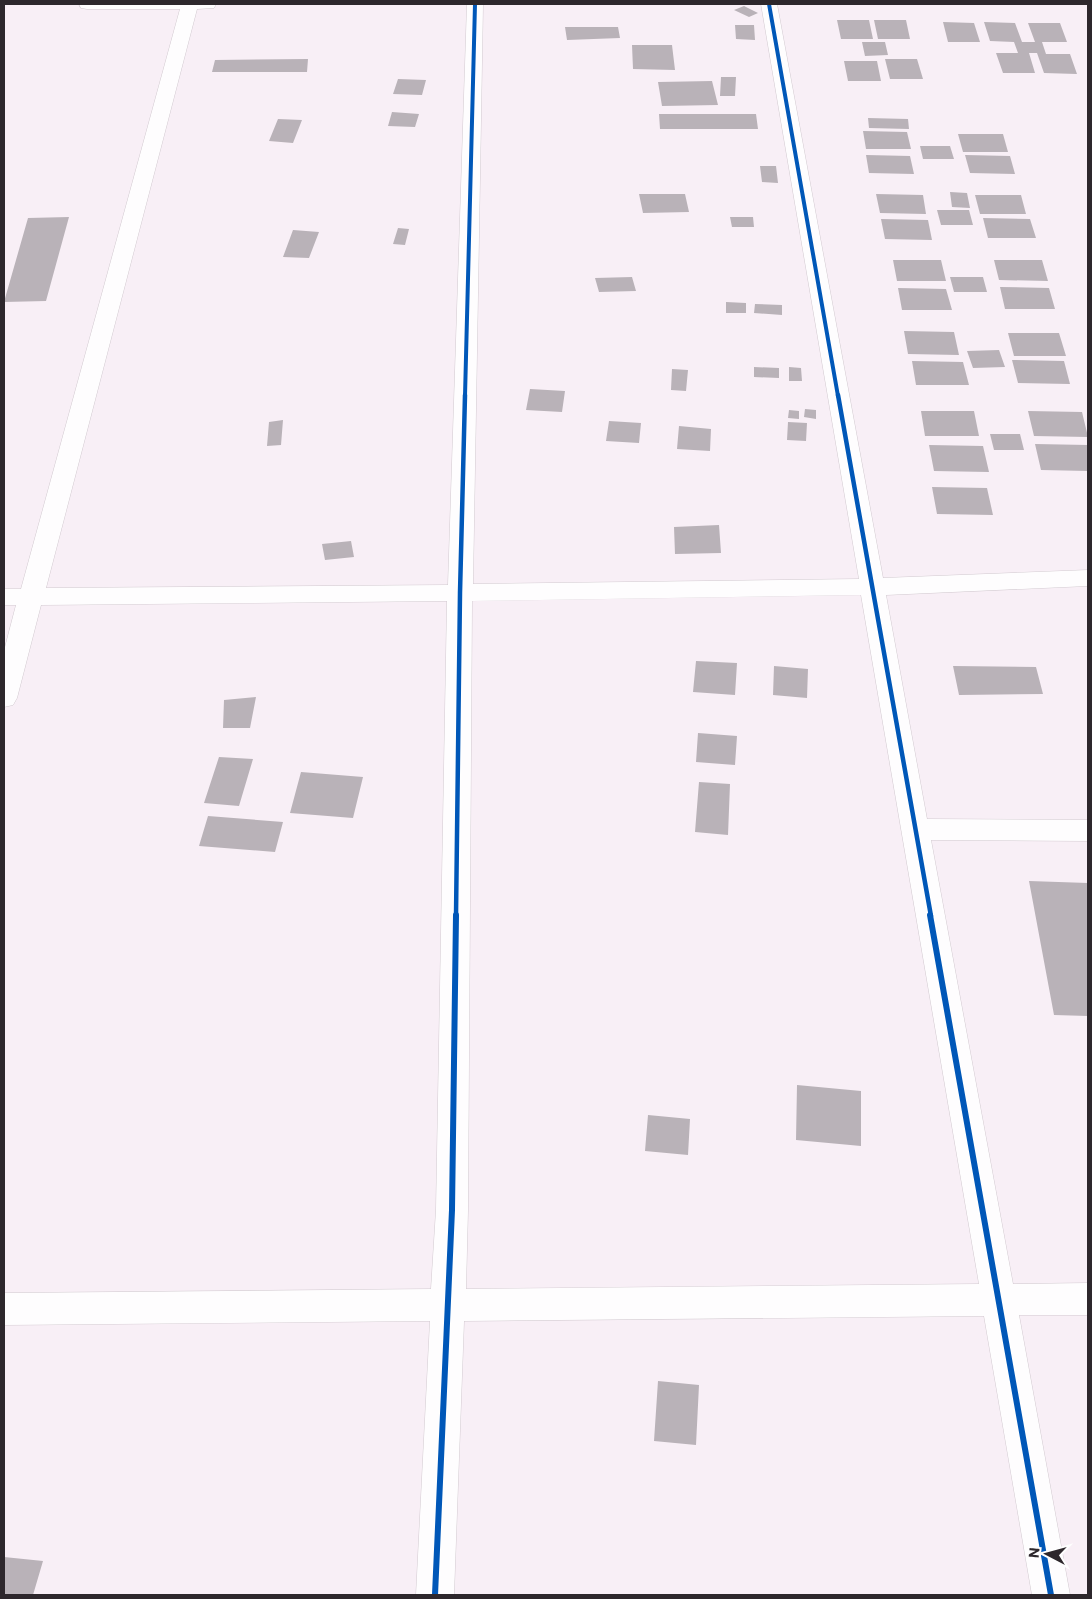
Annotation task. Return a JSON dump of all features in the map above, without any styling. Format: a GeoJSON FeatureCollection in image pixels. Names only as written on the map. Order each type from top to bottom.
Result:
{"type":"FeatureCollection","features":[{"type":"Feature","properties":{"kind":"street"},"geometry":{"type":"LineString","coordinates":[[86,4],[208,4]]}},
{"type":"Feature","properties":{"kind":"street"},"geometry":{"type":"LineString","coordinates":[[4,698],[190,4]]}},
{"type":"Feature","properties":{"kind":"street"},"geometry":{"type":"LineString","coordinates":[[435,1595],[452,1210],[460,593],[475,4]]}},
{"type":"Feature","properties":{"kind":"street"},"geometry":{"type":"LineString","coordinates":[[769,4],[1051,1595]]}},
{"type":"Feature","properties":{"kind":"street"},"geometry":{"type":"LineString","coordinates":[[4,597],[872,587],[1088,578]]}},
{"type":"Feature","properties":{"kind":"street"},"geometry":{"type":"LineString","coordinates":[[915,828],[1088,830]]}},
{"type":"Feature","properties":{"kind":"street"},"geometry":{"type":"LineString","coordinates":[[4,1309],[1088,1300]]}},
{"type":"Feature","properties":{"kind":"building"},"geometry":{"type":"Polygon","coordinates":[[[744,6],[758,13],[749,17],[734,10],[744,6]]]}},
{"type":"Feature","properties":{"kind":"building"},"geometry":{"type":"Polygon","coordinates":[[[837,20],[869,20],[873,39],[841,39],[837,20]]]}},
{"type":"Feature","properties":{"kind":"building"},"geometry":{"type":"Polygon","coordinates":[[[874,20],[906,20],[910,39],[878,39],[874,20]]]}},
{"type":"Feature","properties":{"kind":"building"},"geometry":{"type":"Polygon","coordinates":[[[943,22],[974,23],[980,42],[948,42],[943,22]]]}},
{"type":"Feature","properties":{"kind":"building"},"geometry":{"type":"Polygon","coordinates":[[[984,22],[1015,23],[1022,42],[1035,42],[1028,23],[1060,23],[1067,42],[1042,42],[1046,54],[1070,54],[1077,74],[1044,73],[1037,53],[1029,53],[1035,73],[1003,73],[996,53],[1018,53],[1014,42],[990,41],[984,22]]]}},
{"type":"Feature","properties":{"kind":"building"},"geometry":{"type":"Polygon","coordinates":[[[735,25],[754,25],[755,40],[736,39],[735,25]]]}},
{"type":"Feature","properties":{"kind":"building"},"geometry":{"type":"Polygon","coordinates":[[[565,27],[618,27],[620,38],[567,40],[565,27]]]}},
{"type":"Feature","properties":{"kind":"building"},"geometry":{"type":"Polygon","coordinates":[[[862,42],[885,42],[888,55],[865,56],[862,42]]]}},
{"type":"Feature","properties":{"kind":"building"},"geometry":{"type":"Polygon","coordinates":[[[632,45],[672,45],[675,70],[633,69],[632,45]]]}},
{"type":"Feature","properties":{"kind":"building"},"geometry":{"type":"Polygon","coordinates":[[[308,59],[307,72],[212,72],[215,60],[308,59]]]}},
{"type":"Feature","properties":{"kind":"building"},"geometry":{"type":"Polygon","coordinates":[[[885,59],[917,59],[923,79],[890,79],[885,59]]]}},
{"type":"Feature","properties":{"kind":"building"},"geometry":{"type":"Polygon","coordinates":[[[844,61],[877,61],[881,81],[848,81],[844,61]]]}},
{"type":"Feature","properties":{"kind":"building"},"geometry":{"type":"Polygon","coordinates":[[[721,77],[736,77],[735,96],[720,96],[721,77]]]}},
{"type":"Feature","properties":{"kind":"building"},"geometry":{"type":"Polygon","coordinates":[[[398,79],[426,80],[422,95],[393,94],[398,79]]]}},
{"type":"Feature","properties":{"kind":"building"},"geometry":{"type":"Polygon","coordinates":[[[712,81],[718,105],[662,106],[658,82],[712,81]]]}},
{"type":"Feature","properties":{"kind":"building"},"geometry":{"type":"Polygon","coordinates":[[[392,112],[419,114],[415,127],[388,126],[392,112]]]}},
{"type":"Feature","properties":{"kind":"building"},"geometry":{"type":"Polygon","coordinates":[[[659,114],[756,114],[758,129],[660,129],[659,114]]]}},
{"type":"Feature","properties":{"kind":"building"},"geometry":{"type":"Polygon","coordinates":[[[868,118],[908,119],[909,129],[869,128],[868,118]]]}},
{"type":"Feature","properties":{"kind":"building"},"geometry":{"type":"Polygon","coordinates":[[[278,119],[302,120],[293,143],[269,141],[278,119]]]}},
{"type":"Feature","properties":{"kind":"building"},"geometry":{"type":"Polygon","coordinates":[[[863,131],[907,132],[911,149],[866,149],[863,131]]]}},
{"type":"Feature","properties":{"kind":"building"},"geometry":{"type":"Polygon","coordinates":[[[958,134],[1003,134],[1008,152],[963,152],[958,134]]]}},
{"type":"Feature","properties":{"kind":"building"},"geometry":{"type":"Polygon","coordinates":[[[920,146],[950,146],[954,159],[923,159],[920,146]]]}},
{"type":"Feature","properties":{"kind":"building"},"geometry":{"type":"Polygon","coordinates":[[[866,155],[910,156],[914,174],[869,173],[866,155]]]}},
{"type":"Feature","properties":{"kind":"building"},"geometry":{"type":"Polygon","coordinates":[[[965,155],[1010,156],[1015,174],[970,173],[965,155]]]}},
{"type":"Feature","properties":{"kind":"building"},"geometry":{"type":"Polygon","coordinates":[[[760,166],[776,166],[778,183],[762,182],[760,166]]]}},
{"type":"Feature","properties":{"kind":"building"},"geometry":{"type":"Polygon","coordinates":[[[950,192],[967,193],[970,208],[952,207],[950,192]]]}},
{"type":"Feature","properties":{"kind":"building"},"geometry":{"type":"Polygon","coordinates":[[[639,194],[685,194],[689,212],[643,213],[639,194]]]}},
{"type":"Feature","properties":{"kind":"building"},"geometry":{"type":"Polygon","coordinates":[[[876,194],[923,195],[926,214],[880,213],[876,194]]]}},
{"type":"Feature","properties":{"kind":"building"},"geometry":{"type":"Polygon","coordinates":[[[975,195],[1021,195],[1026,214],[980,214],[975,195]]]}},
{"type":"Feature","properties":{"kind":"building"},"geometry":{"type":"Polygon","coordinates":[[[937,210],[969,210],[973,225],[941,225],[937,210]]]}},
{"type":"Feature","properties":{"kind":"building"},"geometry":{"type":"Polygon","coordinates":[[[69,217],[46,301],[4,302],[28,218],[69,217]]]}},
{"type":"Feature","properties":{"kind":"building"},"geometry":{"type":"Polygon","coordinates":[[[730,217],[753,217],[754,227],[732,227],[730,217]]]}},
{"type":"Feature","properties":{"kind":"building"},"geometry":{"type":"Polygon","coordinates":[[[983,218],[1030,219],[1036,238],[988,238],[983,218]]]}},
{"type":"Feature","properties":{"kind":"building"},"geometry":{"type":"Polygon","coordinates":[[[881,219],[928,220],[932,240],[885,239],[881,219]]]}},
{"type":"Feature","properties":{"kind":"building"},"geometry":{"type":"Polygon","coordinates":[[[398,228],[409,229],[405,245],[393,244],[398,228]]]}},
{"type":"Feature","properties":{"kind":"building"},"geometry":{"type":"Polygon","coordinates":[[[293,230],[319,232],[309,258],[283,257],[293,230]]]}},
{"type":"Feature","properties":{"kind":"building"},"geometry":{"type":"Polygon","coordinates":[[[893,260],[941,260],[946,281],[897,281],[893,260]]]}},
{"type":"Feature","properties":{"kind":"building"},"geometry":{"type":"Polygon","coordinates":[[[994,260],[1042,260],[1048,281],[999,280],[994,260]]]}},
{"type":"Feature","properties":{"kind":"building"},"geometry":{"type":"Polygon","coordinates":[[[632,277],[636,291],[599,292],[595,278],[632,277]]]}},
{"type":"Feature","properties":{"kind":"building"},"geometry":{"type":"Polygon","coordinates":[[[950,277],[983,277],[987,292],[954,292],[950,277]]]}},
{"type":"Feature","properties":{"kind":"building"},"geometry":{"type":"Polygon","coordinates":[[[1000,287],[1049,288],[1055,309],[1005,309],[1000,287]]]}},
{"type":"Feature","properties":{"kind":"building"},"geometry":{"type":"Polygon","coordinates":[[[898,288],[946,289],[952,310],[902,310],[898,288]]]}},
{"type":"Feature","properties":{"kind":"building"},"geometry":{"type":"Polygon","coordinates":[[[726,302],[746,303],[746,313],[726,313],[726,302]]]}},
{"type":"Feature","properties":{"kind":"building"},"geometry":{"type":"Polygon","coordinates":[[[755,304],[782,305],[782,315],[754,313],[755,304]]]}},
{"type":"Feature","properties":{"kind":"building"},"geometry":{"type":"Polygon","coordinates":[[[904,331],[954,332],[959,355],[908,354],[904,331]]]}},
{"type":"Feature","properties":{"kind":"building"},"geometry":{"type":"Polygon","coordinates":[[[1008,333],[1059,333],[1066,356],[1014,356],[1008,333]]]}},
{"type":"Feature","properties":{"kind":"building"},"geometry":{"type":"Polygon","coordinates":[[[999,350],[1005,367],[973,368],[967,351],[999,350]]]}},
{"type":"Feature","properties":{"kind":"building"},"geometry":{"type":"Polygon","coordinates":[[[1012,360],[1064,361],[1070,384],[1018,383],[1012,360]]]}},
{"type":"Feature","properties":{"kind":"building"},"geometry":{"type":"Polygon","coordinates":[[[912,361],[963,362],[969,385],[916,385],[912,361]]]}},
{"type":"Feature","properties":{"kind":"building"},"geometry":{"type":"Polygon","coordinates":[[[754,367],[779,368],[779,378],[754,377],[754,367]]]}},
{"type":"Feature","properties":{"kind":"building"},"geometry":{"type":"Polygon","coordinates":[[[789,367],[801,368],[802,381],[789,381],[789,367]]]}},
{"type":"Feature","properties":{"kind":"building"},"geometry":{"type":"Polygon","coordinates":[[[672,369],[688,370],[686,391],[671,390],[672,369]]]}},
{"type":"Feature","properties":{"kind":"building"},"geometry":{"type":"Polygon","coordinates":[[[530,389],[565,391],[562,412],[526,410],[530,389]]]}},
{"type":"Feature","properties":{"kind":"building"},"geometry":{"type":"Polygon","coordinates":[[[805,409],[816,410],[816,419],[804,417],[805,409]]]}},
{"type":"Feature","properties":{"kind":"building"},"geometry":{"type":"Polygon","coordinates":[[[789,410],[799,411],[799,419],[788,418],[789,410]]]}},
{"type":"Feature","properties":{"kind":"building"},"geometry":{"type":"Polygon","coordinates":[[[921,411],[974,411],[979,436],[925,436],[921,411]]]}},
{"type":"Feature","properties":{"kind":"building"},"geometry":{"type":"Polygon","coordinates":[[[1028,411],[1082,412],[1088,437],[1034,436],[1028,411]]]}},
{"type":"Feature","properties":{"kind":"building"},"geometry":{"type":"Polygon","coordinates":[[[283,420],[281,445],[267,446],[269,422],[283,420]]]}},
{"type":"Feature","properties":{"kind":"building"},"geometry":{"type":"Polygon","coordinates":[[[609,421],[641,423],[639,443],[606,441],[609,421]]]}},
{"type":"Feature","properties":{"kind":"building"},"geometry":{"type":"Polygon","coordinates":[[[788,422],[807,423],[806,441],[787,440],[788,422]]]}},
{"type":"Feature","properties":{"kind":"building"},"geometry":{"type":"Polygon","coordinates":[[[679,426],[711,429],[710,451],[677,449],[679,426]]]}},
{"type":"Feature","properties":{"kind":"building"},"geometry":{"type":"Polygon","coordinates":[[[990,434],[1020,434],[1024,450],[994,450],[990,434]]]}},
{"type":"Feature","properties":{"kind":"building"},"geometry":{"type":"Polygon","coordinates":[[[1035,444],[1088,445],[1088,471],[1041,470],[1035,444]]]}},
{"type":"Feature","properties":{"kind":"building"},"geometry":{"type":"Polygon","coordinates":[[[929,445],[983,446],[989,472],[934,471],[929,445]]]}},
{"type":"Feature","properties":{"kind":"building"},"geometry":{"type":"Polygon","coordinates":[[[932,487],[987,488],[993,515],[937,514],[932,487]]]}},
{"type":"Feature","properties":{"kind":"building"},"geometry":{"type":"Polygon","coordinates":[[[719,525],[721,553],[675,554],[674,527],[719,525]]]}},
{"type":"Feature","properties":{"kind":"building"},"geometry":{"type":"Polygon","coordinates":[[[351,541],[354,557],[325,560],[322,544],[351,541]]]}},
{"type":"Feature","properties":{"kind":"building"},"geometry":{"type":"Polygon","coordinates":[[[696,661],[737,663],[735,695],[693,692],[696,661]]]}},
{"type":"Feature","properties":{"kind":"building"},"geometry":{"type":"Polygon","coordinates":[[[774,666],[808,669],[807,698],[773,695],[774,666]]]}},
{"type":"Feature","properties":{"kind":"building"},"geometry":{"type":"Polygon","coordinates":[[[953,666],[1036,667],[1043,694],[959,695],[953,666]]]}},
{"type":"Feature","properties":{"kind":"building"},"geometry":{"type":"Polygon","coordinates":[[[256,697],[250,728],[223,728],[224,700],[256,697]]]}},
{"type":"Feature","properties":{"kind":"building"},"geometry":{"type":"Polygon","coordinates":[[[698,733],[737,736],[735,765],[696,762],[698,733]]]}},
{"type":"Feature","properties":{"kind":"building"},"geometry":{"type":"Polygon","coordinates":[[[219,757],[253,759],[239,806],[204,803],[219,757]]]}},
{"type":"Feature","properties":{"kind":"building"},"geometry":{"type":"Polygon","coordinates":[[[301,772],[363,777],[353,818],[290,813],[301,772]]]}},
{"type":"Feature","properties":{"kind":"building"},"geometry":{"type":"Polygon","coordinates":[[[699,782],[730,784],[728,835],[695,832],[699,782]]]}},
{"type":"Feature","properties":{"kind":"building"},"geometry":{"type":"Polygon","coordinates":[[[208,816],[283,822],[275,852],[199,846],[208,816]]]}},
{"type":"Feature","properties":{"kind":"building"},"geometry":{"type":"Polygon","coordinates":[[[1029,881],[1088,883],[1088,1016],[1054,1015],[1029,881]]]}},
{"type":"Feature","properties":{"kind":"building"},"geometry":{"type":"Polygon","coordinates":[[[797,1085],[861,1091],[861,1146],[796,1140],[797,1085]]]}},
{"type":"Feature","properties":{"kind":"building"},"geometry":{"type":"Polygon","coordinates":[[[648,1115],[690,1119],[688,1155],[645,1151],[648,1115]]]}},
{"type":"Feature","properties":{"kind":"building"},"geometry":{"type":"Polygon","coordinates":[[[658,1381],[699,1385],[696,1445],[654,1441],[658,1381]]]}},
{"type":"Feature","properties":{"kind":"building"},"geometry":{"type":"Polygon","coordinates":[[[4,1557],[43,1561],[33,1595],[4,1595],[4,1557]]]}},
{"type":"Feature","properties":{"kind":"cycle path"},"geometry":{"type":"LineString","coordinates":[[435,1595],[452,1210],[460,593],[475,4]]}},
{"type":"Feature","properties":{"kind":"cycle path"},"geometry":{"type":"LineString","coordinates":[[769,4],[1051,1595]]}}]}
